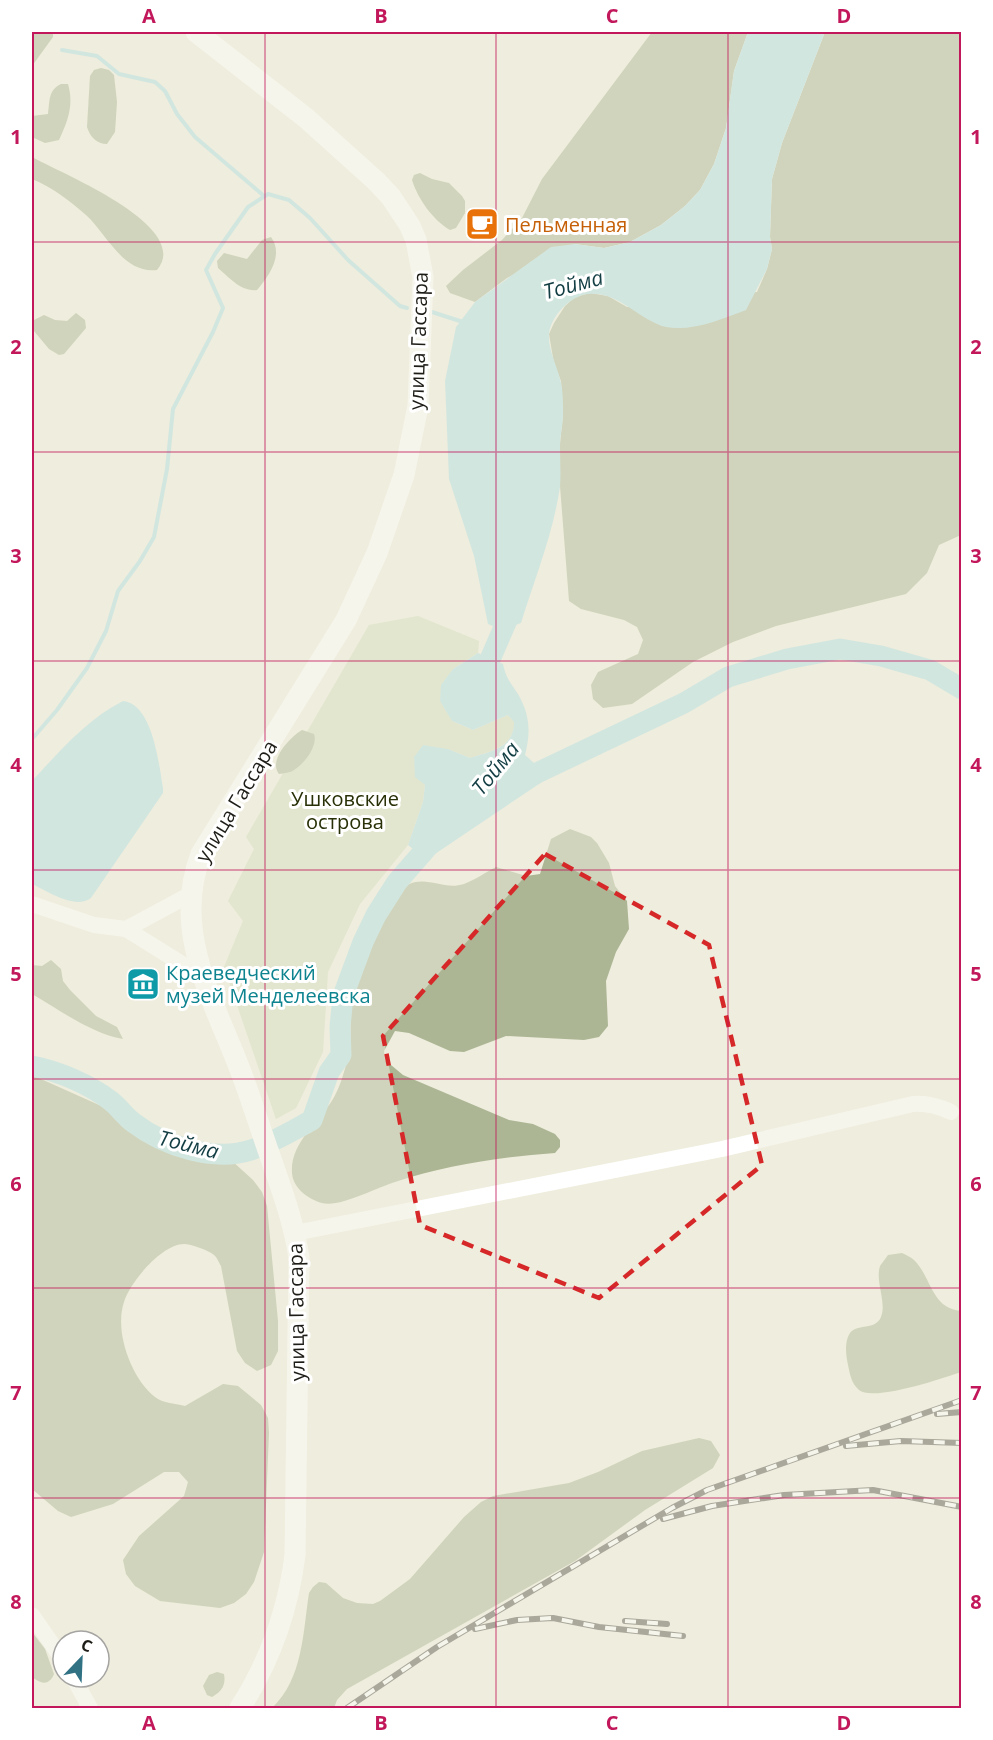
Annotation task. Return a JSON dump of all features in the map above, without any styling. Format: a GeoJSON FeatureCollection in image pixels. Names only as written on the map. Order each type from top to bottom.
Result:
{"type":"FeatureCollection","features":[{"type":"Feature","properties":{"kind":"main road","name":"улица Гассара"},"geometry":{"type":"LineString","coordinates":[[196,32],[306,118],[391,197],[410,226],[416,240],[423,277],[418,406],[404,475],[377,554],[346,620],[201,854],[194,872],[191,894],[191,932],[195,954],[279,1184],[295,1233],[298,1258],[295,1555],[289,1594],[278,1631],[262,1670],[240,1708]]}},
{"type":"Feature","properties":{"kind":"street"},"geometry":{"type":"LineString","coordinates":[[126,928],[191,894]]}},
{"type":"Feature","properties":{"kind":"street"},"geometry":{"type":"LineString","coordinates":[[32,904],[94,925],[126,928],[203,977]]}},
{"type":"Feature","properties":{"kind":"street"},"geometry":{"type":"LineString","coordinates":[[295,1233],[723,1149],[913,1104],[926,1103],[951,1112]]}},
{"type":"Feature","properties":{"kind":"street"},"geometry":{"type":"LineString","coordinates":[[32,1615],[51,1643]]}},
{"type":"Feature","properties":{"kind":"street"},"geometry":{"type":"LineString","coordinates":[[80,1689],[90,1708]]}},
{"type":"Feature","properties":{"kind":"highlighted area"},"geometry":{"type":"Polygon","coordinates":[[[545,854],[709,945],[762,1165],[599,1298],[420,1225],[383,1036],[545,854]]]}},
{"type":"Feature","properties":{"kind":"green space"},"geometry":{"type":"Polygon","coordinates":[[[32,32],[53,32],[53,37],[32,66],[32,32]]]}},
{"type":"Feature","properties":{"kind":"green space"},"geometry":{"type":"Polygon","coordinates":[[[652,32],[748,32],[734,71],[726,128],[714,164],[700,190],[685,206],[661,225],[630,242],[604,248],[575,244],[507,278],[475,302],[450,293],[446,286],[502,240],[522,218],[542,179],[652,32]]]}},
{"type":"Feature","properties":{"kind":"green space"},"geometry":{"type":"Polygon","coordinates":[[[825,32],[961,32],[961,535],[939,545],[927,573],[906,594],[776,626],[733,642],[693,662],[632,704],[603,708],[593,699],[591,685],[598,672],[638,654],[643,640],[637,627],[624,620],[581,609],[569,601],[560,486],[560,443],[563,415],[561,381],[554,364],[549,334],[565,306],[575,297],[590,293],[608,296],[627,307],[757,292],[767,269],[772,249],[770,237],[772,179],[782,143],[825,32]]]}},
{"type":"Feature","properties":{"kind":"green space"},"geometry":{"type":"Polygon","coordinates":[[[101,68],[109,70],[114,75],[117,102],[115,132],[107,144],[94,139],[87,127],[90,76],[94,70],[101,68]]]}},
{"type":"Feature","properties":{"kind":"green space"},"geometry":{"type":"Polygon","coordinates":[[[61,84],[68,84],[70,92],[67,119],[59,140],[45,143],[32,137],[32,116],[48,114],[52,93],[61,84]]]}},
{"type":"Feature","properties":{"kind":"green space"},"geometry":{"type":"Polygon","coordinates":[[[32,157],[93,188],[141,219],[157,236],[163,253],[157,270],[145,270],[125,259],[80,209],[53,190],[32,179],[32,157]]]}},
{"type":"Feature","properties":{"kind":"green space"},"geometry":{"type":"Polygon","coordinates":[[[420,173],[449,183],[462,196],[465,201],[465,213],[456,228],[450,230],[444,226],[422,202],[412,180],[414,175],[420,173]]]}},
{"type":"Feature","properties":{"kind":"green space"},"geometry":{"type":"Polygon","coordinates":[[[271,237],[275,244],[275,258],[270,272],[257,290],[246,289],[218,268],[217,261],[224,253],[247,259],[262,240],[271,237]]]}},
{"type":"Feature","properties":{"kind":"green space"},"geometry":{"type":"Polygon","coordinates":[[[76,313],[85,320],[86,328],[64,354],[59,355],[49,349],[34,331],[34,320],[44,315],[55,320],[67,321],[76,313]]]}},
{"type":"Feature","properties":{"kind":"green space","name":"Ушковские острова"},"geometry":{"type":"Polygon","coordinates":[[[418,616],[479,641],[478,653],[453,669],[452,721],[473,730],[508,715],[515,722],[513,731],[510,738],[500,747],[470,758],[448,749],[425,784],[423,802],[408,845],[360,904],[328,972],[323,1052],[296,1108],[276,1119],[224,967],[243,921],[228,901],[254,849],[246,837],[369,625],[418,616]]]}},
{"type":"Feature","properties":{"kind":"green space"},"geometry":{"type":"Polygon","coordinates":[[[302,730],[314,734],[312,749],[298,767],[291,772],[279,774],[276,769],[278,756],[292,738],[302,730]]]}},
{"type":"Feature","properties":{"kind":"green space"},"geometry":{"type":"Polygon","coordinates":[[[570,829],[591,837],[597,843],[609,863],[615,886],[627,901],[629,929],[616,952],[606,981],[608,1026],[599,1037],[584,1040],[506,1036],[464,1052],[450,1051],[409,1033],[395,1031],[384,1051],[385,1060],[403,1075],[509,1120],[533,1124],[555,1134],[560,1140],[560,1147],[555,1153],[494,1159],[434,1171],[395,1182],[338,1203],[322,1203],[307,1196],[295,1183],[292,1173],[293,1162],[300,1142],[327,1108],[341,1082],[348,1057],[352,998],[365,954],[387,905],[405,886],[414,883],[430,882],[455,886],[464,884],[496,867],[526,876],[540,874],[551,839],[570,829]]]}},
{"type":"Feature","properties":{"kind":"green space"},"geometry":{"type":"Polygon","coordinates":[[[51,960],[61,969],[63,981],[70,990],[96,1016],[117,1027],[123,1039],[99,1032],[32,994],[32,965],[42,966],[51,960]]]}},
{"type":"Feature","properties":{"kind":"green space"},"geometry":{"type":"Polygon","coordinates":[[[32,1075],[108,1109],[142,1138],[171,1151],[231,1160],[253,1180],[262,1192],[267,1206],[278,1321],[278,1351],[271,1365],[257,1371],[245,1363],[237,1351],[221,1266],[214,1255],[191,1245],[175,1246],[157,1257],[133,1284],[127,1294],[121,1314],[123,1340],[132,1366],[146,1389],[155,1397],[165,1402],[185,1406],[223,1384],[238,1386],[261,1405],[268,1418],[264,1552],[254,1582],[246,1594],[234,1603],[220,1608],[160,1601],[135,1586],[126,1574],[123,1560],[139,1536],[184,1496],[188,1482],[179,1472],[164,1472],[113,1504],[71,1517],[58,1511],[32,1489],[32,1075]]]}},
{"type":"Feature","properties":{"kind":"green space"},"geometry":{"type":"Polygon","coordinates":[[[902,1253],[913,1259],[920,1267],[933,1291],[944,1304],[951,1309],[961,1311],[961,1372],[909,1388],[867,1393],[859,1390],[851,1378],[846,1349],[847,1340],[853,1330],[871,1326],[881,1317],[883,1305],[879,1279],[880,1266],[888,1255],[902,1253]]]}},
{"type":"Feature","properties":{"kind":"green space"},"geometry":{"type":"Polygon","coordinates":[[[699,1438],[711,1441],[720,1455],[713,1468],[645,1510],[575,1561],[347,1689],[337,1700],[334,1708],[272,1708],[290,1683],[296,1669],[303,1639],[309,1593],[319,1582],[326,1583],[343,1598],[357,1603],[373,1604],[410,1579],[464,1517],[481,1502],[493,1496],[569,1483],[642,1451],[699,1438]]]}},
{"type":"Feature","properties":{"kind":"green space"},"geometry":{"type":"Polygon","coordinates":[[[32,1632],[45,1649],[51,1666],[51,1680],[42,1682],[32,1677],[32,1632]]]}},
{"type":"Feature","properties":{"kind":"green space"},"geometry":{"type":"Polygon","coordinates":[[[217,1672],[224,1674],[224,1685],[212,1697],[207,1695],[203,1686],[209,1675],[217,1672]]]}},
{"type":"Feature","properties":{"kind":"water"},"geometry":{"type":"Polygon","coordinates":[[[748,32],[825,32],[782,143],[772,179],[770,237],[772,249],[767,269],[746,310],[696,326],[666,327],[609,296],[599,294],[581,296],[568,303],[557,314],[549,334],[550,347],[563,394],[560,487],[548,539],[521,623],[502,630],[488,624],[474,556],[449,479],[445,381],[456,327],[475,302],[551,247],[575,244],[604,248],[630,242],[661,225],[685,206],[700,190],[714,164],[726,128],[734,71],[748,32]]]}},
{"type":"Feature","properties":{"kind":"water"},"geometry":{"type":"Polygon","coordinates":[[[478,653],[503,664],[527,716],[529,731],[525,755],[542,770],[545,780],[426,860],[408,845],[423,802],[425,785],[415,777],[414,757],[423,745],[448,749],[470,758],[500,747],[506,743],[513,731],[514,722],[508,715],[473,730],[452,721],[440,701],[441,685],[453,669],[478,653]]]}},
{"type":"Feature","properties":{"kind":"water"},"geometry":{"type":"Polygon","coordinates":[[[123,701],[133,705],[148,724],[153,737],[163,793],[91,898],[77,902],[69,901],[32,884],[32,781],[97,717],[123,701]]]}},
{"type":"Feature","properties":{"kind":"waterway"},"geometry":{"type":"LineString","coordinates":[[62,50],[97,56],[119,74],[155,82],[165,91],[177,114],[195,137],[264,196]]}},
{"type":"Feature","properties":{"kind":"waterway"},"geometry":{"type":"LineString","coordinates":[[32,739],[57,710],[87,668],[106,631],[118,591],[154,537],[167,469],[173,409],[223,308],[206,270],[248,207],[268,194],[289,200],[310,218],[348,260],[400,306],[407,308]]}},
{"type":"Feature","properties":{"kind":"waterway"},"geometry":{"type":"LineString","coordinates":[[432,312],[466,323]]}},
{"type":"Feature","properties":{"kind":"waterway","name":"Тойма"},"geometry":{"type":"LineString","coordinates":[[494,682],[485,671],[512,605]]}},
{"type":"Feature","properties":{"kind":"waterway"},"geometry":{"type":"LineString","coordinates":[[518,782],[684,703],[728,677],[787,659],[840,649],[881,656],[930,670],[962,689]]}},
{"type":"Feature","properties":{"kind":"waterway","name":"Тойма"},"geometry":{"type":"LineString","coordinates":[[32,1066],[63,1075],[93,1089],[146,1131],[190,1150],[221,1154],[251,1150],[312,1120],[329,1072],[341,1055],[340,1027],[343,996],[363,942],[376,915],[397,882],[438,835]]}},
{"type":"Feature","properties":{"kind":"railway"},"geometry":{"type":"LineString","coordinates":[[347,1708],[437,1647],[672,1508],[707,1490],[962,1400]]}},
{"type":"Feature","properties":{"kind":"railway"},"geometry":{"type":"LineString","coordinates":[[937,1414],[962,1412]]}},
{"type":"Feature","properties":{"kind":"railway"},"geometry":{"type":"LineString","coordinates":[[846,1446],[901,1441],[962,1443]]}},
{"type":"Feature","properties":{"kind":"railway"},"geometry":{"type":"LineString","coordinates":[[663,1519],[712,1506],[784,1495],[873,1490],[962,1507]]}},
{"type":"Feature","properties":{"kind":"railway"},"geometry":{"type":"LineString","coordinates":[[475,1629],[517,1620],[553,1618],[599,1627],[683,1636]]}},
{"type":"Feature","properties":{"kind":"railway"},"geometry":{"type":"LineString","coordinates":[[625,1621],[667,1624]]}},
{"type":"Feature","properties":{"kind":"place","name":"Пельменная"},"geometry":{"type":"Point","coordinates":[482,224]}},
{"type":"Feature","properties":{"kind":"place","name":"Краеведческий музей Менделеевска"},"geometry":{"type":"Point","coordinates":[143,984]}}]}
